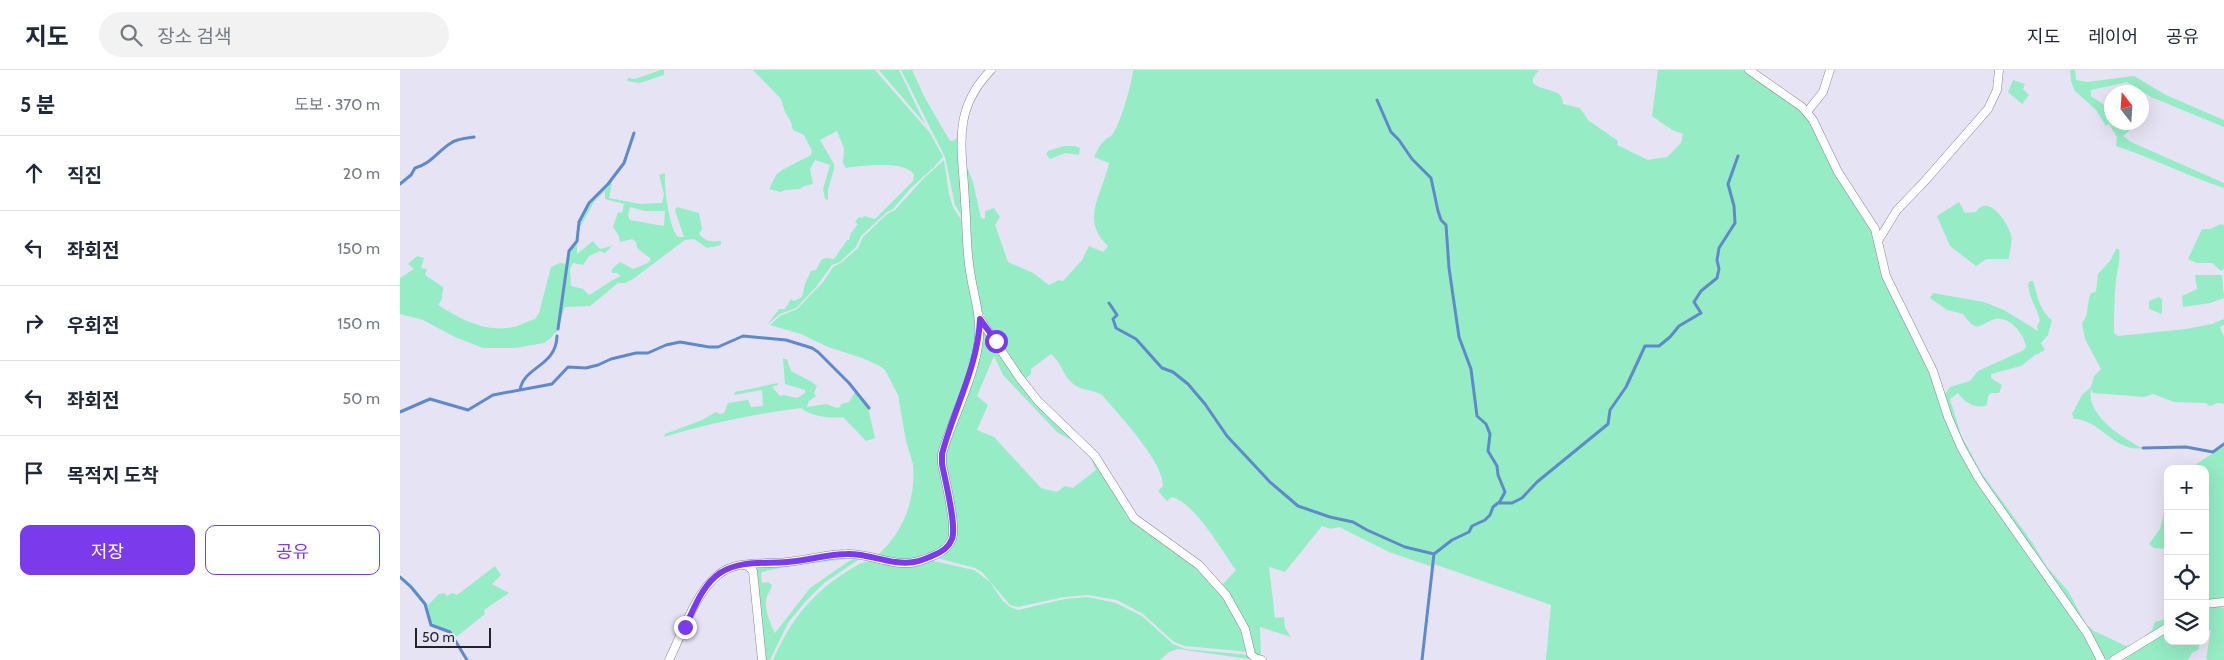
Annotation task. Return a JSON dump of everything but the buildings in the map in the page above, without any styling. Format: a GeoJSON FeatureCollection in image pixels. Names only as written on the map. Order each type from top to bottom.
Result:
{"type":"FeatureCollection","features":[{"type":"Feature","properties":{"kind":"street"},"geometry":{"type":"LineString","coordinates":[[669,660],[699,598],[710,582],[730,568],[845,554],[863,554],[894,562],[913,562],[938,554],[948,546],[952,538],[954,526],[942,464],[942,454],[975,360],[980,319],[969,268],[960,137],[968,105],[991,70]]}},
{"type":"Feature","properties":{"kind":"street"},"geometry":{"type":"LineString","coordinates":[[1749,70],[1802,107],[1818,129],[1838,172],[1874,229],[1886,276],[1933,371],[1948,417],[1966,455],[1979,479],[2087,633],[2101,660]]}},
{"type":"Feature","properties":{"kind":"street"},"geometry":{"type":"LineString","coordinates":[[1807,112],[1823,92],[1830,70]]}},
{"type":"Feature","properties":{"kind":"street"},"geometry":{"type":"LineString","coordinates":[[1878,241],[1897,210],[1988,109],[1996,90],[1999,70]]}},
{"type":"Feature","properties":{"kind":"street"},"geometry":{"type":"LineString","coordinates":[[980,319],[1038,402],[1095,456],[1134,518],[1198,565],[1221,588],[1245,629],[1251,654],[1255,658],[1262,660]]}},
{"type":"Feature","properties":{"kind":"street"},"geometry":{"type":"LineString","coordinates":[[743,565],[748,566],[752,571],[762,660]]}},
{"type":"Feature","properties":{"kind":"street"},"geometry":{"type":"LineString","coordinates":[[2209,604],[2224,602]]}},
{"type":"Feature","properties":{"kind":"street"},"geometry":{"type":"LineString","coordinates":[[2114,660],[2164,629]]}},
{"type":"Feature","properties":{"kind":"green space"},"geometry":{"type":"Polygon","coordinates":[[[664,70],[664,75],[640,83],[627,81],[628,78],[635,79],[664,70]]]}},
{"type":"Feature","properties":{"kind":"green space"},"geometry":{"type":"Polygon","coordinates":[[[753,70],[875,70],[930,133],[943,157],[910,189],[893,209],[887,212],[861,236],[856,247],[840,262],[832,265],[816,287],[796,308],[780,314],[767,325],[779,309],[785,309],[791,299],[794,301],[802,297],[811,271],[816,270],[821,260],[826,258],[834,259],[847,240],[849,240],[851,233],[858,224],[855,222],[859,217],[863,218],[864,216],[875,219],[913,181],[914,175],[910,170],[893,166],[872,165],[846,168],[843,163],[844,148],[837,131],[820,140],[834,164],[828,189],[828,200],[825,199],[823,189],[830,165],[815,160],[810,169],[813,184],[800,189],[781,192],[769,189],[776,175],[811,155],[812,151],[804,135],[793,130],[781,99],[753,70]]]}},
{"type":"Feature","properties":{"kind":"green space"},"geometry":{"type":"Polygon","coordinates":[[[879,70],[899,70],[925,124],[879,70]]]}},
{"type":"Feature","properties":{"kind":"green space"},"geometry":{"type":"Polygon","coordinates":[[[901,70],[912,70],[926,100],[950,141],[955,140],[958,135],[964,220],[955,205],[945,157],[901,70]]]}},
{"type":"Feature","properties":{"kind":"green space"},"geometry":{"type":"Polygon","coordinates":[[[1133,70],[1539,70],[1533,78],[1533,83],[1560,95],[1563,104],[1580,108],[1588,120],[1618,141],[1617,145],[1648,160],[1667,157],[1681,143],[1683,134],[1672,130],[1652,116],[1658,70],[1745,70],[1805,114],[1872,230],[1883,277],[1931,372],[1952,432],[2085,634],[2098,660],[1546,660],[1551,605],[1434,564],[1435,554],[1452,541],[1469,533],[1472,526],[1485,521],[1491,515],[1493,508],[1499,504],[1512,503],[1523,498],[1537,482],[1608,425],[1611,410],[1630,380],[1645,346],[1660,346],[1671,338],[1679,326],[1702,313],[1695,302],[1701,292],[1718,278],[1719,249],[1735,223],[1734,206],[1729,184],[1738,157],[1728,184],[1733,206],[1734,223],[1718,248],[1716,260],[1717,278],[1700,291],[1693,302],[1700,313],[1679,325],[1670,337],[1659,345],[1645,345],[1629,380],[1609,409],[1607,424],[1536,481],[1522,497],[1512,502],[1500,503],[1505,492],[1498,475],[1497,466],[1488,451],[1490,434],[1487,424],[1477,416],[1472,369],[1460,337],[1446,225],[1443,221],[1458,337],[1471,370],[1476,417],[1486,424],[1489,434],[1487,451],[1496,466],[1497,475],[1504,492],[1498,503],[1492,507],[1490,515],[1484,520],[1471,525],[1468,532],[1452,540],[1434,553],[1406,546],[1367,530],[1353,521],[1298,505],[1260,470],[1228,435],[1206,403],[1188,383],[1174,372],[1163,368],[1136,339],[1117,328],[1113,319],[1118,315],[1108,302],[1117,315],[1112,319],[1116,329],[1135,340],[1162,369],[1173,373],[1188,384],[1205,404],[1227,436],[1259,471],[1298,506],[1330,517],[1353,522],[1366,531],[1405,547],[1433,555],[1433,567],[1389,552],[1339,527],[1331,529],[1322,526],[1285,572],[1269,567],[1275,618],[1284,617],[1285,628],[1291,637],[1260,627],[1261,657],[1254,653],[1237,608],[1222,585],[1236,570],[1199,518],[1181,501],[1172,497],[1167,501],[1158,491],[1163,486],[1156,464],[1129,426],[1102,395],[1072,383],[1051,354],[1031,369],[1031,374],[1024,380],[987,322],[981,309],[971,264],[964,159],[973,182],[981,218],[985,219],[985,211],[994,208],[1000,217],[995,225],[1008,262],[1033,273],[1049,285],[1059,280],[1063,281],[1082,260],[1089,246],[1103,252],[1108,246],[1099,236],[1094,216],[1095,206],[1109,163],[1094,157],[1119,123],[1133,70]],[[1377,99],[1391,133],[1399,140],[1411,160],[1431,178],[1435,193],[1432,178],[1412,159],[1400,139],[1392,132],[1377,99]]]}},
{"type":"Feature","properties":{"kind":"green space"},"geometry":{"type":"Polygon","coordinates":[[[2070,70],[2075,70],[2076,80],[2087,82],[2134,76],[2166,95],[2224,120],[2224,127],[2151,97],[2149,96],[2149,85],[2132,85],[2127,82],[2104,85],[2104,87],[2091,90],[2091,96],[2104,105],[2104,123],[2096,110],[2075,91],[2071,81],[2070,70]]]}},
{"type":"Feature","properties":{"kind":"green space"},"geometry":{"type":"Polygon","coordinates":[[[2013,80],[2025,84],[2023,89],[2029,95],[2022,104],[2008,92],[2013,80]]]}},
{"type":"Feature","properties":{"kind":"green space"},"geometry":{"type":"Polygon","coordinates":[[[2113,130],[2130,130],[2123,136],[2131,142],[2224,183],[2224,188],[2116,146],[2117,137],[2113,130]]]}},
{"type":"Feature","properties":{"kind":"green space"},"geometry":{"type":"Polygon","coordinates":[[[1064,146],[1080,148],[1079,155],[1065,153],[1050,159],[1046,154],[1048,151],[1064,146]]]}},
{"type":"Feature","properties":{"kind":"green space"},"geometry":{"type":"Polygon","coordinates":[[[944,160],[949,194],[953,207],[963,223],[977,325],[974,354],[944,441],[944,488],[951,533],[946,546],[914,560],[899,560],[878,555],[895,536],[906,514],[912,490],[913,464],[906,441],[898,395],[885,370],[862,358],[828,347],[801,334],[770,325],[780,316],[797,309],[824,281],[833,267],[841,263],[858,248],[863,237],[887,214],[895,210],[924,178],[944,160]]]}},
{"type":"Feature","properties":{"kind":"green space"},"geometry":{"type":"Polygon","coordinates":[[[665,173],[666,197],[672,225],[678,237],[684,237],[675,210],[677,207],[699,213],[702,229],[699,234],[709,241],[721,241],[721,245],[707,248],[694,239],[685,240],[633,279],[625,283],[618,283],[590,306],[565,307],[557,331],[544,343],[515,348],[483,348],[455,337],[423,320],[400,314],[400,278],[414,269],[408,264],[417,256],[424,258],[421,268],[427,269],[425,275],[443,287],[442,299],[438,305],[464,320],[483,326],[503,328],[516,326],[535,319],[539,313],[551,267],[560,263],[567,264],[569,251],[577,241],[577,254],[593,241],[600,249],[612,246],[605,253],[600,251],[589,256],[583,265],[573,263],[570,269],[571,286],[583,289],[589,295],[621,276],[617,273],[612,273],[612,269],[620,262],[633,269],[648,263],[651,259],[637,248],[636,242],[632,239],[620,242],[619,236],[613,227],[618,212],[622,213],[624,204],[605,199],[605,191],[594,202],[579,229],[584,214],[613,178],[609,198],[640,204],[662,203],[664,194],[659,175],[665,173]],[[630,207],[628,215],[630,220],[664,226],[665,211],[645,211],[630,207]]]}},
{"type":"Feature","properties":{"kind":"green space"},"geometry":{"type":"Polygon","coordinates":[[[1959,202],[1965,213],[1976,212],[1981,207],[1986,206],[1992,208],[2002,217],[2012,241],[2009,259],[1987,259],[1976,266],[1950,246],[1937,216],[1959,202]]]}},
{"type":"Feature","properties":{"kind":"green space"},"geometry":{"type":"Polygon","coordinates":[[[2221,224],[2224,225],[2224,269],[2221,271],[2212,263],[2197,263],[2188,259],[2202,229],[2210,229],[2221,224]]]}},
{"type":"Feature","properties":{"kind":"green space"},"geometry":{"type":"Polygon","coordinates":[[[2116,249],[2119,249],[2120,257],[2116,280],[2114,333],[2118,336],[2186,329],[2212,324],[2224,319],[2224,325],[2220,327],[2224,337],[2224,404],[2218,403],[2210,406],[2205,403],[2174,402],[2153,394],[2144,397],[2093,393],[2091,389],[2091,399],[2099,416],[2124,438],[2142,448],[2124,446],[2092,424],[2074,419],[2072,414],[2082,395],[2091,387],[2094,376],[2101,369],[2085,339],[2082,323],[2086,316],[2091,293],[2096,292],[2098,274],[2110,261],[2116,249]]]}},
{"type":"Feature","properties":{"kind":"green space"},"geometry":{"type":"Polygon","coordinates":[[[2195,275],[2222,275],[2224,298],[2210,303],[2183,307],[2182,296],[2197,289],[2195,275]]]}},
{"type":"Feature","properties":{"kind":"green space"},"geometry":{"type":"Polygon","coordinates":[[[2030,281],[2033,281],[2042,308],[2052,320],[2048,335],[2041,343],[2045,350],[2021,366],[1991,374],[1991,378],[2002,385],[1999,393],[1991,393],[1988,396],[1987,405],[1975,406],[1958,393],[1950,399],[1961,435],[1981,472],[2032,542],[2047,567],[2068,591],[2086,624],[2094,631],[2126,646],[2138,642],[2152,630],[2155,622],[2164,619],[2164,626],[2138,644],[2107,660],[2104,660],[1978,473],[1953,423],[1945,394],[1950,387],[1970,381],[1978,371],[2024,350],[2026,347],[2020,332],[2006,320],[1993,320],[1977,327],[1971,324],[1963,314],[1947,310],[1930,298],[1933,293],[1984,302],[2004,310],[2038,331],[2037,326],[2040,321],[2028,284],[2030,281]]]}},
{"type":"Feature","properties":{"kind":"green space"},"geometry":{"type":"Polygon","coordinates":[[[2159,297],[2162,299],[2162,314],[2149,309],[2149,301],[2159,297]]]}},
{"type":"Feature","properties":{"kind":"green space"},"geometry":{"type":"Polygon","coordinates":[[[981,324],[1073,439],[1071,440],[1057,432],[1003,375],[994,356],[977,396],[988,405],[977,430],[994,437],[1041,488],[1057,492],[1065,486],[1073,488],[1096,470],[1092,461],[1094,458],[1131,517],[1211,580],[1239,620],[1249,652],[1185,646],[1174,642],[1143,614],[1117,600],[1088,595],[1064,597],[1018,607],[1010,605],[982,572],[975,568],[933,557],[952,542],[944,455],[970,381],[981,324]]]}},
{"type":"Feature","properties":{"kind":"green space"},"geometry":{"type":"Polygon","coordinates":[[[783,359],[787,359],[791,371],[817,386],[814,393],[816,396],[809,401],[807,407],[826,404],[837,408],[841,404],[849,402],[855,392],[868,408],[875,438],[866,441],[843,417],[821,416],[801,408],[732,419],[664,437],[665,434],[702,420],[716,412],[724,413],[728,403],[748,400],[751,407],[763,406],[762,390],[734,395],[735,392],[778,383],[778,385],[772,387],[780,396],[797,398],[805,393],[805,390],[785,384],[783,359]]]}},
{"type":"Feature","properties":{"kind":"green space"},"geometry":{"type":"Polygon","coordinates":[[[2224,446],[2224,601],[2209,601],[2209,465],[2195,465],[2224,446]]]}},
{"type":"Feature","properties":{"kind":"green space"},"geometry":{"type":"Polygon","coordinates":[[[2164,514],[2164,549],[2154,548],[2149,544],[2160,529],[2164,514]]]}},
{"type":"Feature","properties":{"kind":"green space"},"geometry":{"type":"Polygon","coordinates":[[[847,555],[846,559],[787,567],[761,573],[762,583],[768,582],[772,585],[767,595],[766,610],[775,633],[810,588],[849,561],[860,556],[861,558],[824,583],[805,602],[788,623],[770,660],[763,660],[750,566],[847,555]]]}},
{"type":"Feature","properties":{"kind":"green space"},"geometry":{"type":"Polygon","coordinates":[[[877,560],[929,560],[974,570],[990,582],[1002,600],[1010,607],[1018,610],[1065,599],[1088,597],[1116,603],[1142,616],[1173,644],[1185,649],[1251,655],[1256,660],[1178,649],[1169,652],[1160,660],[773,660],[786,634],[810,601],[849,570],[863,563],[877,560]]]}},
{"type":"Feature","properties":{"kind":"green space"},"geometry":{"type":"Polygon","coordinates":[[[495,566],[501,575],[492,584],[509,593],[484,610],[485,614],[455,638],[450,632],[431,624],[425,604],[412,587],[400,577],[400,575],[412,585],[428,605],[439,594],[444,593],[447,596],[452,593],[457,595],[495,566]]]}},
{"type":"Feature","properties":{"kind":"green space"},"geometry":{"type":"Polygon","coordinates":[[[2216,606],[2224,608],[2224,660],[2206,659],[2211,630],[2209,630],[2209,607],[2216,606]]]}},
{"type":"Feature","properties":{"kind":"green space"},"geometry":{"type":"Polygon","coordinates":[[[2164,633],[2164,645],[2199,645],[2199,649],[2192,653],[2188,660],[2124,660],[2164,633]]]}},
{"type":"Feature","properties":{"kind":"waterway"},"geometry":{"type":"LineString","coordinates":[[1377,100],[1391,132],[1412,159],[1431,178],[1438,211],[1441,220],[1446,225],[1449,268],[1459,337],[1471,369],[1477,416],[1486,424],[1490,434],[1488,451],[1497,466],[1498,475],[1505,492],[1499,503]]}},
{"type":"Feature","properties":{"kind":"waterway"},"geometry":{"type":"LineString","coordinates":[[558,329],[569,251],[577,241],[579,222],[589,203],[608,184],[624,163],[634,133]]}},
{"type":"Feature","properties":{"kind":"waterway"},"geometry":{"type":"LineString","coordinates":[[400,184],[411,175],[415,168],[426,164],[446,146],[459,140],[474,137]]}},
{"type":"Feature","properties":{"kind":"waterway"},"geometry":{"type":"LineString","coordinates":[[1109,303],[1117,315],[1113,319],[1116,328],[1136,339],[1162,368],[1173,372],[1188,384],[1205,404],[1227,436],[1270,482],[1298,506],[1330,517],[1353,522],[1405,547],[1434,554],[1452,540],[1469,532],[1472,526],[1485,520],[1490,515],[1493,507],[1498,503],[1512,503],[1522,498],[1537,482],[1608,424],[1610,410],[1626,387],[1645,346],[1659,346],[1679,326],[1701,313],[1694,302],[1701,291],[1717,278],[1719,248],[1735,223],[1734,206],[1728,184],[1738,156]]}},
{"type":"Feature","properties":{"kind":"waterway"},"geometry":{"type":"LineString","coordinates":[[520,390],[527,376],[551,354],[557,336]]}},
{"type":"Feature","properties":{"kind":"waterway"},"geometry":{"type":"LineString","coordinates":[[400,412],[430,399],[468,410],[493,395],[552,384],[568,367],[586,368],[611,359],[636,353],[648,353],[666,345],[680,342],[718,347],[743,336],[786,340],[812,348],[849,383],[869,408]]}},
{"type":"Feature","properties":{"kind":"waterway"},"geometry":{"type":"LineString","coordinates":[[2143,448],[2186,447],[2213,452],[2224,444]]}},
{"type":"Feature","properties":{"kind":"waterway"},"geometry":{"type":"LineString","coordinates":[[1422,660],[1434,554]]}},
{"type":"Feature","properties":{"kind":"waterway"},"geometry":{"type":"LineString","coordinates":[[400,577],[425,604],[431,625],[450,632],[467,660]]}},
{"type":"Feature","properties":{"kind":"route"},"geometry":{"type":"LineString","coordinates":[[685,627],[699,598],[710,582],[730,568],[845,554],[863,554],[894,562],[913,562],[938,554],[948,546],[952,538],[954,526],[942,464],[942,454],[975,360],[980,319],[996,341]]}}]}
